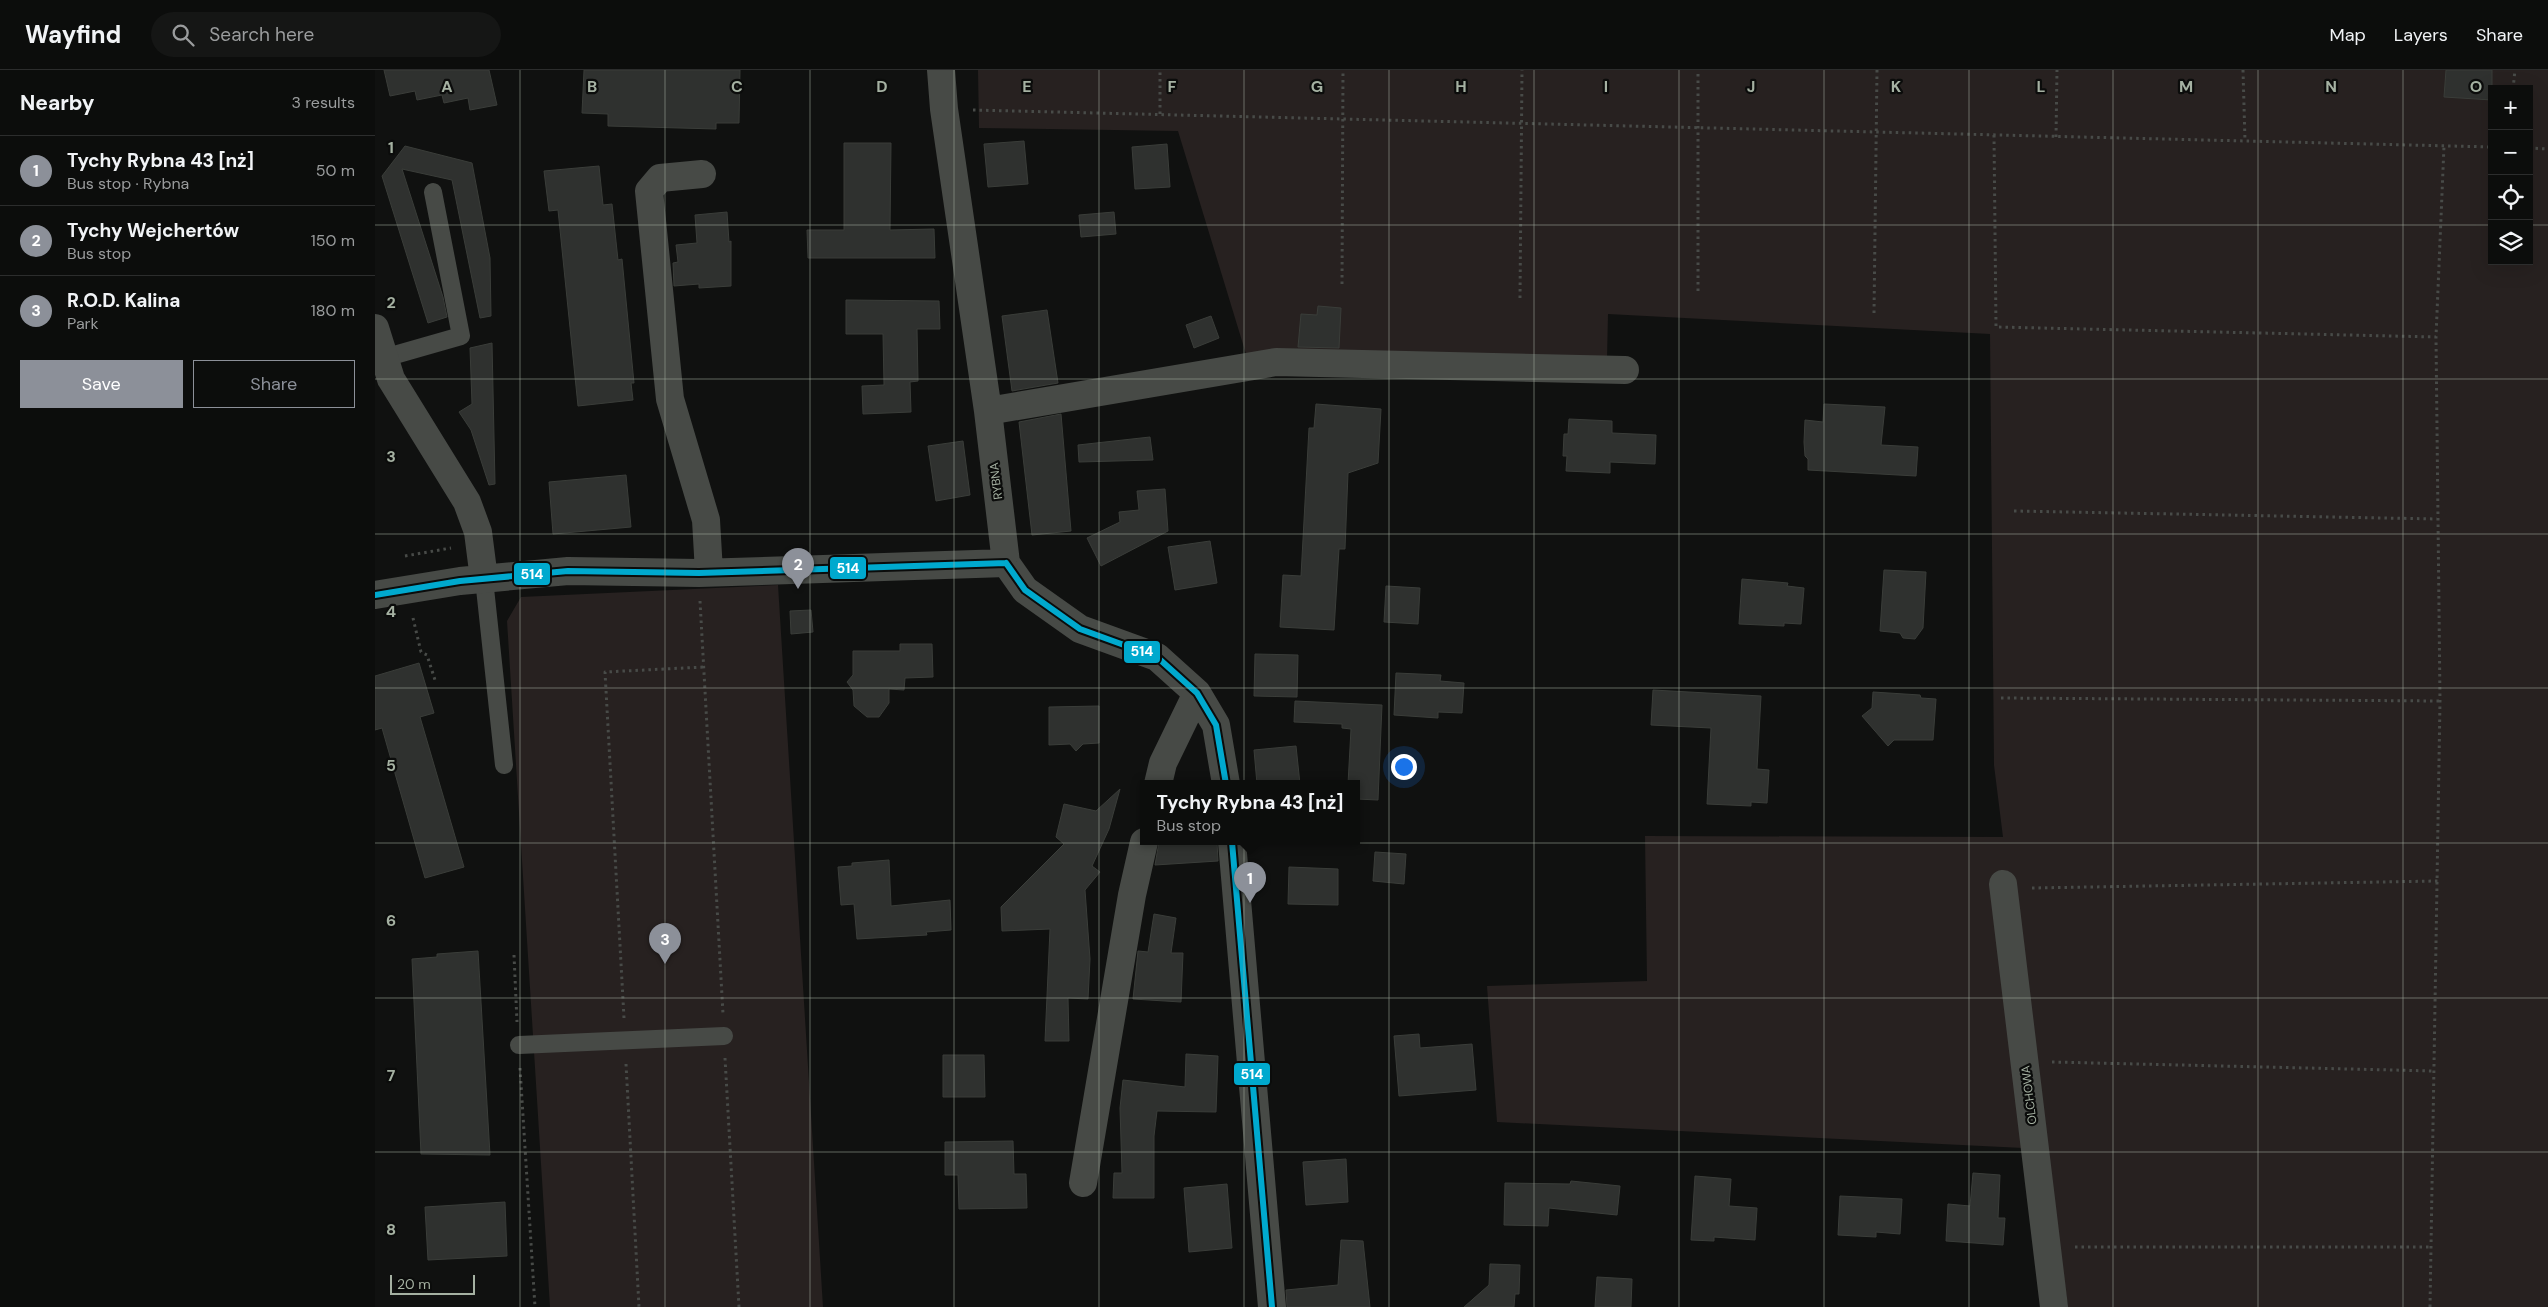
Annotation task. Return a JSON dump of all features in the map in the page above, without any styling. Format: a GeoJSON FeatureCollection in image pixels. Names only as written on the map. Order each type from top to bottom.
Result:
{"type":"FeatureCollection","features":[{"type":"Feature","properties":{"kind":"street","name":"RYBNA"},"geometry":{"type":"LineString","coordinates":[[941,70],[944,109],[988,411],[1006,563],[1025,590],[1080,629],[1157,657],[1197,693],[1216,725],[1226,780]]}},
{"type":"Feature","properties":{"kind":"street"},"geometry":{"type":"LineString","coordinates":[[702,174],[659,178],[649,191],[669,399],[706,520],[704,572]]}},
{"type":"Feature","properties":{"kind":"street"},"geometry":{"type":"LineString","coordinates":[[375,328],[391,379],[467,502],[480,544],[484,579]]}},
{"type":"Feature","properties":{"kind":"street"},"geometry":{"type":"LineString","coordinates":[[988,411],[1276,362],[1625,370]]}},
{"type":"Feature","properties":{"kind":"street"},"geometry":{"type":"LineString","coordinates":[[375,595],[423,586],[568,571],[704,572],[1006,563]]}},
{"type":"Feature","properties":{"kind":"street"},"geometry":{"type":"LineString","coordinates":[[1159,780],[1163,763],[1197,693]]}},
{"type":"Feature","properties":{"kind":"street"},"geometry":{"type":"LineString","coordinates":[[1083,1183],[1132,895],[1143,845]]}},
{"type":"Feature","properties":{"kind":"street"},"geometry":{"type":"LineString","coordinates":[[1232,845],[1272,1307]]}},
{"type":"Feature","properties":{"kind":"street","name":"OLCHOWA"},"geometry":{"type":"LineString","coordinates":[[2003,886],[2054,1307]]}},
{"type":"Feature","properties":{"kind":"lane"},"geometry":{"type":"LineString","coordinates":[[384,358],[461,336],[433,192]]}},
{"type":"Feature","properties":{"kind":"lane"},"geometry":{"type":"LineString","coordinates":[[484,579],[504,765]]}},
{"type":"Feature","properties":{"kind":"lane"},"geometry":{"type":"LineString","coordinates":[[519,1045],[724,1036]]}},
{"type":"Feature","properties":{"kind":"path"},"geometry":{"type":"LineString","coordinates":[[1160,114],[1161,70]]}},
{"type":"Feature","properties":{"kind":"path"},"geometry":{"type":"LineString","coordinates":[[1342,284],[1343,70]]}},
{"type":"Feature","properties":{"kind":"path"},"geometry":{"type":"LineString","coordinates":[[1520,298],[1522,70]]}},
{"type":"Feature","properties":{"kind":"path"},"geometry":{"type":"LineString","coordinates":[[1697,70],[1697,291]]}},
{"type":"Feature","properties":{"kind":"path"},"geometry":{"type":"LineString","coordinates":[[1874,312],[1877,70]]}},
{"type":"Feature","properties":{"kind":"path"},"geometry":{"type":"LineString","coordinates":[[2056,137],[2057,70]]}},
{"type":"Feature","properties":{"kind":"path"},"geometry":{"type":"LineString","coordinates":[[2243,70],[2245,141]]}},
{"type":"Feature","properties":{"kind":"path"},"geometry":{"type":"LineString","coordinates":[[2513,85],[2515,70]]}},
{"type":"Feature","properties":{"kind":"path"},"geometry":{"type":"LineString","coordinates":[[944,109],[2488,147]]}},
{"type":"Feature","properties":{"kind":"path"},"geometry":{"type":"LineString","coordinates":[[1995,135],[1996,327],[2436,337]]}},
{"type":"Feature","properties":{"kind":"path"},"geometry":{"type":"LineString","coordinates":[[2430,1307],[2440,701],[2436,337],[2444,146]]}},
{"type":"Feature","properties":{"kind":"path"},"geometry":{"type":"LineString","coordinates":[[2533,148],[2548,149]]}},
{"type":"Feature","properties":{"kind":"path"},"geometry":{"type":"LineString","coordinates":[[2014,512],[2437,519]]}},
{"type":"Feature","properties":{"kind":"path"},"geometry":{"type":"LineString","coordinates":[[405,556],[480,544]]}},
{"type":"Feature","properties":{"kind":"path"},"geometry":{"type":"LineString","coordinates":[[704,572],[704,667],[739,1307]]}},
{"type":"Feature","properties":{"kind":"path"},"geometry":{"type":"LineString","coordinates":[[411,613],[421,652],[427,655],[435,680]]}},
{"type":"Feature","properties":{"kind":"path"},"geometry":{"type":"LineString","coordinates":[[639,1307],[605,672],[704,667]]}},
{"type":"Feature","properties":{"kind":"path"},"geometry":{"type":"LineString","coordinates":[[2001,698],[2440,701]]}},
{"type":"Feature","properties":{"kind":"path"},"geometry":{"type":"LineString","coordinates":[[2003,886],[2438,881]]}},
{"type":"Feature","properties":{"kind":"path"},"geometry":{"type":"LineString","coordinates":[[513,955],[535,1307]]}},
{"type":"Feature","properties":{"kind":"path"},"geometry":{"type":"LineString","coordinates":[[2050,1062],[2434,1071]]}},
{"type":"Feature","properties":{"kind":"path"},"geometry":{"type":"LineString","coordinates":[[2047,1246],[2431,1247]]}},
{"type":"Feature","properties":{"kind":"shaded area"},"geometry":{"type":"Polygon","coordinates":[[[978,70],[2548,70],[2548,1307],[2068,1307],[2047,1158],[2023,1148],[1497,1122],[1487,986],[1647,981],[1645,836],[2003,837],[1994,765],[1990,334],[1608,314],[1607,359],[1246,354],[1178,131],[979,128],[978,70]]]}},
{"type":"Feature","properties":{"kind":"shaded area"},"geometry":{"type":"Polygon","coordinates":[[[778,585],[823,1307],[550,1307],[507,621],[521,597],[778,585]]]}},
{"type":"Feature","properties":{"kind":"building"},"geometry":{"type":"Polygon","coordinates":[[[384,70],[489,70],[497,105],[470,110],[468,98],[444,103],[442,95],[417,100],[415,91],[390,96],[384,70]]]}},
{"type":"Feature","properties":{"kind":"building"},"geometry":{"type":"Polygon","coordinates":[[[584,70],[740,70],[739,123],[716,123],[716,129],[608,126],[608,114],[582,113],[584,70]]]}},
{"type":"Feature","properties":{"kind":"building"},"geometry":{"type":"Polygon","coordinates":[[[2446,70],[2492,70],[2492,85],[2488,85],[2488,100],[2444,97],[2446,70]]]}},
{"type":"Feature","properties":{"kind":"building"},"geometry":{"type":"Polygon","coordinates":[[[1024,141],[1028,184],[988,187],[984,144],[1024,141]]]}},
{"type":"Feature","properties":{"kind":"building"},"geometry":{"type":"Polygon","coordinates":[[[844,143],[891,143],[890,230],[934,229],[935,258],[808,258],[807,230],[844,230],[844,143]]]}},
{"type":"Feature","properties":{"kind":"building"},"geometry":{"type":"Polygon","coordinates":[[[1167,144],[1170,187],[1135,189],[1132,147],[1167,144]]]}},
{"type":"Feature","properties":{"kind":"building"},"geometry":{"type":"Polygon","coordinates":[[[405,146],[472,163],[490,258],[491,316],[480,318],[452,180],[402,169],[443,297],[447,317],[428,323],[382,176],[405,146]]]}},
{"type":"Feature","properties":{"kind":"building"},"geometry":{"type":"Polygon","coordinates":[[[599,166],[603,205],[612,204],[618,260],[622,259],[634,383],[631,383],[633,400],[578,406],[558,210],[549,211],[544,171],[599,166]]]}},
{"type":"Feature","properties":{"kind":"building"},"geometry":{"type":"Polygon","coordinates":[[[727,212],[729,242],[731,241],[731,286],[699,288],[699,284],[674,286],[673,263],[678,262],[676,245],[697,243],[695,215],[727,212]]]}},
{"type":"Feature","properties":{"kind":"building"},"geometry":{"type":"Polygon","coordinates":[[[1114,212],[1116,234],[1081,237],[1079,215],[1114,212]]]}},
{"type":"Feature","properties":{"kind":"building"},"geometry":{"type":"Polygon","coordinates":[[[846,300],[939,301],[940,329],[917,329],[918,381],[910,382],[911,412],[863,414],[862,386],[884,385],[883,334],[846,334],[846,300]]]}},
{"type":"Feature","properties":{"kind":"building"},"geometry":{"type":"Polygon","coordinates":[[[1318,306],[1341,308],[1339,348],[1298,347],[1301,314],[1317,315],[1318,306]]]}},
{"type":"Feature","properties":{"kind":"building"},"geometry":{"type":"Polygon","coordinates":[[[1047,310],[1058,383],[1012,391],[1002,316],[1047,310]]]}},
{"type":"Feature","properties":{"kind":"building"},"geometry":{"type":"Polygon","coordinates":[[[1211,316],[1219,338],[1194,348],[1186,325],[1211,316]]]}},
{"type":"Feature","properties":{"kind":"building"},"geometry":{"type":"Polygon","coordinates":[[[492,343],[495,484],[489,485],[471,430],[459,412],[472,404],[470,348],[492,343]]]}},
{"type":"Feature","properties":{"kind":"building"},"geometry":{"type":"Polygon","coordinates":[[[1316,404],[1381,409],[1378,463],[1348,473],[1345,549],[1339,549],[1334,630],[1280,627],[1283,575],[1301,576],[1309,428],[1314,428],[1316,404]]]}},
{"type":"Feature","properties":{"kind":"building"},"geometry":{"type":"Polygon","coordinates":[[[1824,404],[1885,407],[1881,445],[1918,447],[1916,476],[1808,470],[1808,459],[1805,456],[1804,442],[1805,420],[1823,422],[1824,404]]]}},
{"type":"Feature","properties":{"kind":"building"},"geometry":{"type":"Polygon","coordinates":[[[1061,414],[1071,531],[1032,535],[1019,422],[1061,414]]]}},
{"type":"Feature","properties":{"kind":"building"},"geometry":{"type":"Polygon","coordinates":[[[1569,419],[1612,421],[1612,433],[1656,435],[1655,464],[1610,462],[1610,473],[1566,471],[1567,456],[1563,456],[1564,434],[1568,434],[1569,419]]]}},
{"type":"Feature","properties":{"kind":"building"},"geometry":{"type":"Polygon","coordinates":[[[1150,437],[1153,460],[1079,462],[1078,445],[1150,437]]]}},
{"type":"Feature","properties":{"kind":"building"},"geometry":{"type":"Polygon","coordinates":[[[963,441],[970,495],[936,501],[928,446],[963,441]]]}},
{"type":"Feature","properties":{"kind":"building"},"geometry":{"type":"Polygon","coordinates":[[[626,475],[631,527],[553,534],[549,482],[626,475]]]}},
{"type":"Feature","properties":{"kind":"building"},"geometry":{"type":"Polygon","coordinates":[[[1165,489],[1168,531],[1101,566],[1087,538],[1120,522],[1119,512],[1139,510],[1137,491],[1165,489]]]}},
{"type":"Feature","properties":{"kind":"building"},"geometry":{"type":"Polygon","coordinates":[[[1210,541],[1217,583],[1175,590],[1168,547],[1210,541]]]}},
{"type":"Feature","properties":{"kind":"building"},"geometry":{"type":"Polygon","coordinates":[[[1884,570],[1926,572],[1923,628],[1915,639],[1903,638],[1900,633],[1880,631],[1884,570]]]}},
{"type":"Feature","properties":{"kind":"building"},"geometry":{"type":"Polygon","coordinates":[[[1742,579],[1788,583],[1787,586],[1804,588],[1801,624],[1784,623],[1784,626],[1739,624],[1742,579]]]}},
{"type":"Feature","properties":{"kind":"building"},"geometry":{"type":"Polygon","coordinates":[[[1386,586],[1420,588],[1418,624],[1384,622],[1386,586]]]}},
{"type":"Feature","properties":{"kind":"building"},"geometry":{"type":"Polygon","coordinates":[[[811,610],[813,632],[791,634],[790,611],[811,610]]]}},
{"type":"Feature","properties":{"kind":"building"},"geometry":{"type":"Polygon","coordinates":[[[900,644],[932,644],[933,677],[905,678],[904,690],[889,689],[889,703],[879,717],[867,717],[854,706],[853,690],[847,682],[853,675],[853,651],[900,651],[900,644]]]}},
{"type":"Feature","properties":{"kind":"building"},"geometry":{"type":"Polygon","coordinates":[[[1255,654],[1298,655],[1297,697],[1254,696],[1255,654]]]}},
{"type":"Feature","properties":{"kind":"building"},"geometry":{"type":"Polygon","coordinates":[[[419,663],[434,713],[420,717],[464,867],[425,878],[382,728],[375,730],[375,676],[419,663]]]}},
{"type":"Feature","properties":{"kind":"building"},"geometry":{"type":"Polygon","coordinates":[[[1396,673],[1441,675],[1440,681],[1464,683],[1462,713],[1438,712],[1438,718],[1394,715],[1396,673]]]}},
{"type":"Feature","properties":{"kind":"building"},"geometry":{"type":"Polygon","coordinates":[[[1653,690],[1761,696],[1757,769],[1769,770],[1767,803],[1751,802],[1751,806],[1707,804],[1711,728],[1651,725],[1653,690]]]}},
{"type":"Feature","properties":{"kind":"building"},"geometry":{"type":"Polygon","coordinates":[[[1873,692],[1920,695],[1921,698],[1936,699],[1933,740],[1894,740],[1888,746],[1862,716],[1872,708],[1873,692]]]}},
{"type":"Feature","properties":{"kind":"building"},"geometry":{"type":"Polygon","coordinates":[[[1295,701],[1382,705],[1378,800],[1360,799],[1360,780],[1348,780],[1351,729],[1342,728],[1342,724],[1294,722],[1295,701]]]}},
{"type":"Feature","properties":{"kind":"building"},"geometry":{"type":"Polygon","coordinates":[[[1099,706],[1099,743],[1083,744],[1076,751],[1070,744],[1049,745],[1049,707],[1099,706]]]}},
{"type":"Feature","properties":{"kind":"building"},"geometry":{"type":"Polygon","coordinates":[[[1296,746],[1300,780],[1257,780],[1254,750],[1296,746]]]}},
{"type":"Feature","properties":{"kind":"building"},"geometry":{"type":"Polygon","coordinates":[[[1120,789],[1109,829],[1092,866],[1100,872],[1085,890],[1090,959],[1088,999],[1068,998],[1069,1041],[1045,1041],[1050,929],[1002,931],[1001,907],[1064,844],[1056,837],[1064,804],[1096,811],[1120,789]]]}},
{"type":"Feature","properties":{"kind":"building"},"geometry":{"type":"Polygon","coordinates":[[[1158,845],[1217,845],[1218,861],[1155,865],[1158,845]]]}},
{"type":"Feature","properties":{"kind":"building"},"geometry":{"type":"Polygon","coordinates":[[[1375,852],[1406,854],[1404,884],[1373,881],[1375,852]]]}},
{"type":"Feature","properties":{"kind":"building"},"geometry":{"type":"Polygon","coordinates":[[[889,860],[891,906],[950,900],[951,930],[926,932],[927,935],[857,939],[854,904],[841,905],[838,867],[852,866],[852,863],[889,860]]]}},
{"type":"Feature","properties":{"kind":"building"},"geometry":{"type":"Polygon","coordinates":[[[1289,867],[1338,869],[1338,905],[1288,904],[1289,867]]]}},
{"type":"Feature","properties":{"kind":"building"},"geometry":{"type":"Polygon","coordinates":[[[1154,914],[1176,918],[1171,953],[1183,953],[1181,1002],[1133,999],[1138,951],[1148,952],[1154,914]]]}},
{"type":"Feature","properties":{"kind":"building"},"geometry":{"type":"Polygon","coordinates":[[[478,951],[490,1155],[421,1154],[412,959],[437,957],[437,954],[478,951]]]}},
{"type":"Feature","properties":{"kind":"building"},"geometry":{"type":"Polygon","coordinates":[[[1419,1034],[1420,1048],[1472,1044],[1476,1090],[1399,1096],[1394,1036],[1419,1034]]]}},
{"type":"Feature","properties":{"kind":"building"},"geometry":{"type":"Polygon","coordinates":[[[1186,1054],[1218,1056],[1216,1112],[1157,1111],[1154,1136],[1154,1198],[1113,1198],[1114,1173],[1122,1173],[1120,1108],[1123,1080],[1185,1087],[1186,1054]]]}},
{"type":"Feature","properties":{"kind":"building"},"geometry":{"type":"Polygon","coordinates":[[[943,1055],[984,1055],[985,1097],[943,1097],[943,1055]]]}},
{"type":"Feature","properties":{"kind":"building"},"geometry":{"type":"Polygon","coordinates":[[[1013,1141],[1014,1174],[1026,1174],[1027,1208],[959,1209],[958,1175],[945,1175],[945,1142],[1013,1141]]]}},
{"type":"Feature","properties":{"kind":"building"},"geometry":{"type":"Polygon","coordinates":[[[1346,1159],[1348,1202],[1306,1205],[1303,1162],[1346,1159]]]}},
{"type":"Feature","properties":{"kind":"building"},"geometry":{"type":"Polygon","coordinates":[[[1973,1173],[2000,1175],[1998,1218],[2005,1218],[2003,1245],[1946,1241],[1948,1204],[1970,1206],[1973,1173]]]}},
{"type":"Feature","properties":{"kind":"building"},"geometry":{"type":"Polygon","coordinates":[[[1695,1176],[1731,1179],[1729,1206],[1757,1208],[1755,1240],[1714,1237],[1714,1241],[1691,1240],[1695,1176]]]}},
{"type":"Feature","properties":{"kind":"building"},"geometry":{"type":"Polygon","coordinates":[[[1571,1181],[1620,1186],[1617,1215],[1549,1208],[1548,1226],[1504,1225],[1505,1183],[1570,1184],[1571,1181]]]}},
{"type":"Feature","properties":{"kind":"building"},"geometry":{"type":"Polygon","coordinates":[[[1227,1184],[1232,1248],[1189,1252],[1184,1188],[1227,1184]]]}},
{"type":"Feature","properties":{"kind":"building"},"geometry":{"type":"Polygon","coordinates":[[[1840,1196],[1902,1199],[1900,1234],[1876,1232],[1876,1237],[1838,1235],[1840,1196]]]}},
{"type":"Feature","properties":{"kind":"building"},"geometry":{"type":"Polygon","coordinates":[[[505,1202],[507,1256],[428,1260],[425,1207],[505,1202]]]}},
{"type":"Feature","properties":{"kind":"building"},"geometry":{"type":"Polygon","coordinates":[[[1341,1240],[1363,1241],[1370,1307],[1287,1307],[1286,1290],[1338,1285],[1341,1240]]]}},
{"type":"Feature","properties":{"kind":"building"},"geometry":{"type":"Polygon","coordinates":[[[1490,1264],[1520,1265],[1519,1294],[1515,1294],[1514,1307],[1464,1307],[1489,1285],[1490,1264]]]}},
{"type":"Feature","properties":{"kind":"building"},"geometry":{"type":"Polygon","coordinates":[[[1597,1277],[1632,1279],[1631,1307],[1595,1307],[1597,1277]]]}},
{"type":"Feature","properties":{"kind":"transit line","name":"514"},"geometry":{"type":"LineString","coordinates":[[1006,563],[1025,590],[1080,629],[1157,657],[1197,693],[1216,725],[1225,780]]}},
{"type":"Feature","properties":{"kind":"transit line","name":"514"},"geometry":{"type":"LineString","coordinates":[[375,595],[460,581],[568,571],[699,573],[1006,563]]}},
{"type":"Feature","properties":{"kind":"transit line","name":"514"},"geometry":{"type":"LineString","coordinates":[[1232,845],[1272,1307]]}},
{"type":"Feature","properties":{"kind":"place","name":"Tychy Wejchertów"},"geometry":{"type":"Point","coordinates":[798,589]}},
{"type":"Feature","properties":{"kind":"place","name":"Tychy Rybna 43 [nż]"},"geometry":{"type":"Point","coordinates":[1250,903]}},
{"type":"Feature","properties":{"kind":"place","name":"R.O.D. Kalina"},"geometry":{"type":"Point","coordinates":[665,964]}}]}
